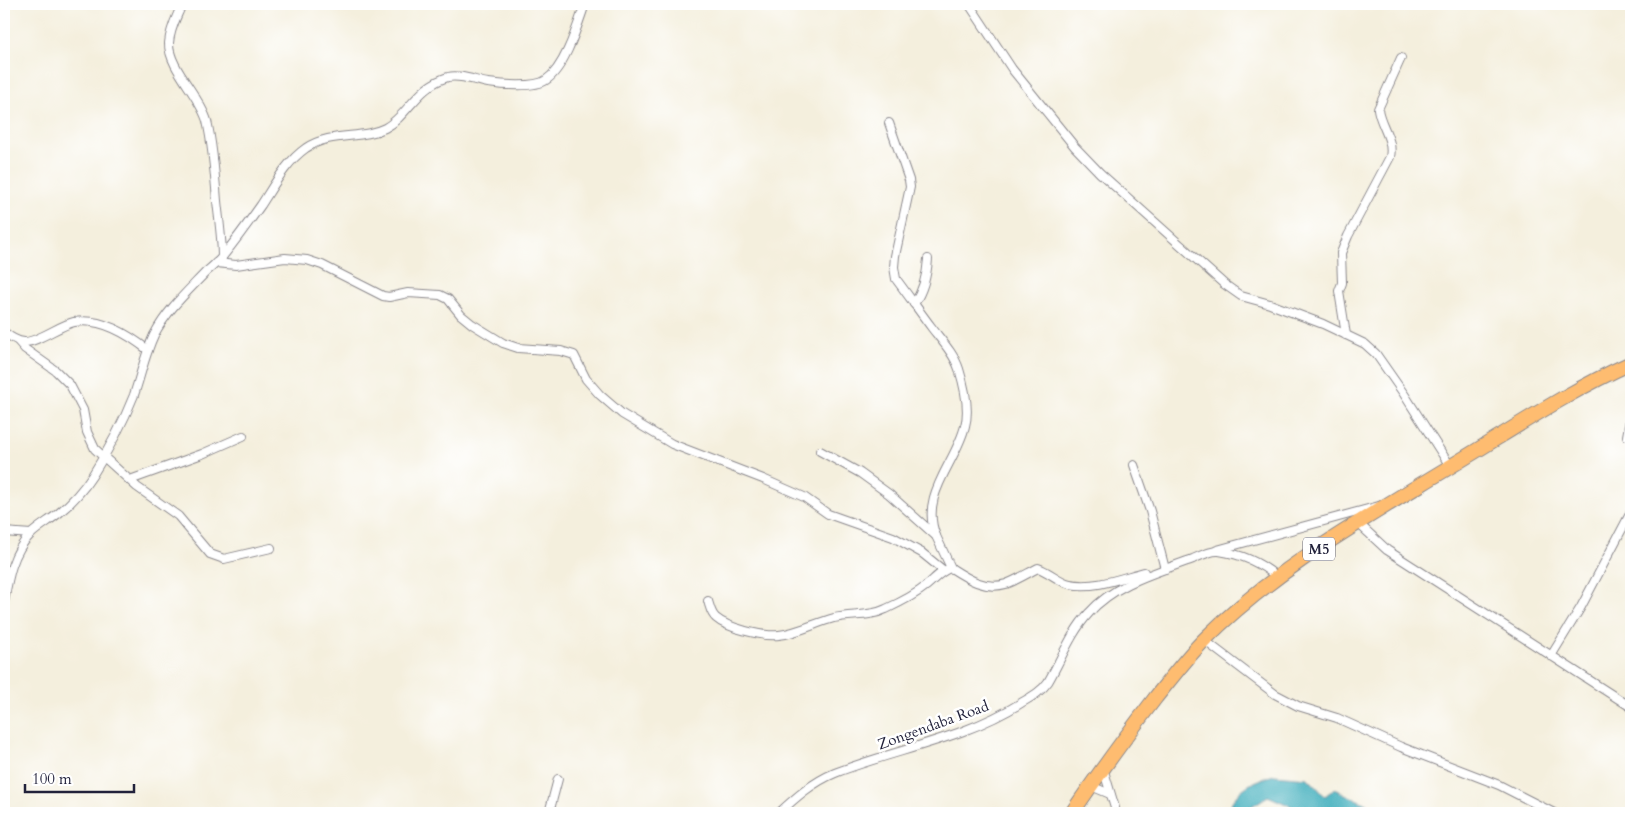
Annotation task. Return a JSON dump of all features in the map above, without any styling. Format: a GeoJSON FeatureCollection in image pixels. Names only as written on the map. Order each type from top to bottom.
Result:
{"type":"FeatureCollection","features":[{"type":"Feature","properties":{"kind":"highway","name":"M5"},"geometry":{"type":"LineString","coordinates":[[1072,813],[1103,768],[1174,674],[1204,640],[1278,577],[1358,522],[1547,406],[1631,363]]}},
{"type":"Feature","properties":{"kind":"street"},"geometry":{"type":"LineString","coordinates":[[182,4],[172,26],[169,44],[170,52],[172,61],[190,88],[206,120],[215,167],[219,261]]}},
{"type":"Feature","properties":{"kind":"street"},"geometry":{"type":"LineString","coordinates":[[4,602],[13,563],[21,546],[31,534],[76,497],[91,478],[133,397],[148,350],[160,324],[174,304],[219,261],[289,163],[306,148],[318,142],[385,128],[392,124],[420,93],[445,78],[460,77],[500,84],[539,83],[547,80],[558,67],[567,51],[585,4]]}},
{"type":"Feature","properties":{"kind":"street"},"geometry":{"type":"LineString","coordinates":[[969,4],[1012,69],[1076,147],[1100,173],[1224,284],[1241,296],[1270,304],[1365,344],[1376,354],[1404,394],[1450,466]]}},
{"type":"Feature","properties":{"kind":"street"},"geometry":{"type":"LineString","coordinates":[[1346,335],[1339,291],[1342,277],[1340,258],[1348,236],[1390,157],[1390,141],[1382,125],[1378,108],[1401,58]]}},
{"type":"Feature","properties":{"kind":"street"},"geometry":{"type":"LineString","coordinates":[[889,124],[910,187],[895,256],[896,279],[951,353],[959,369],[965,397],[966,426],[933,496],[931,521],[947,569]]}},
{"type":"Feature","properties":{"kind":"street"},"geometry":{"type":"LineString","coordinates":[[219,261],[236,265],[257,261],[298,258],[322,265],[383,296],[389,297],[408,293],[444,297],[472,324],[503,343],[518,348],[561,351],[574,355],[586,379],[607,402],[622,414],[672,444],[763,479],[804,498],[834,516],[893,537],[969,580],[989,586],[1007,584],[1038,568],[1047,571],[1068,584],[1090,586],[1145,572],[1154,573]]}},
{"type":"Feature","properties":{"kind":"street"},"geometry":{"type":"LineString","coordinates":[[914,304],[926,275],[928,259]]}},
{"type":"Feature","properties":{"kind":"street"},"geometry":{"type":"LineString","coordinates":[[18,341],[27,342],[74,322],[86,322],[126,333],[148,350]]}},
{"type":"Feature","properties":{"kind":"street"},"geometry":{"type":"LineString","coordinates":[[4,332],[56,371],[70,385],[83,410],[89,438],[95,449],[155,501],[178,516],[210,554],[224,558],[271,548]]}},
{"type":"Feature","properties":{"kind":"street"},"geometry":{"type":"LineString","coordinates":[[1627,436],[1631,415]]}},
{"type":"Feature","properties":{"kind":"street"},"geometry":{"type":"LineString","coordinates":[[130,480],[202,454],[243,436]]}},
{"type":"Feature","properties":{"kind":"street"},"geometry":{"type":"LineString","coordinates":[[820,451],[870,480],[889,494],[936,536]]}},
{"type":"Feature","properties":{"kind":"street"},"geometry":{"type":"LineString","coordinates":[[1134,465],[1150,511],[1165,569]]}},
{"type":"Feature","properties":{"kind":"street","name":"Zongendaba Road"},"geometry":{"type":"LineString","coordinates":[[779,813],[812,785],[833,774],[961,733],[1006,713],[1042,690],[1078,626],[1089,612],[1100,602],[1132,582],[1217,550],[1368,508],[1386,505]]}},
{"type":"Feature","properties":{"kind":"street"},"geometry":{"type":"LineString","coordinates":[[1551,656],[1581,607],[1631,512]]}},
{"type":"Feature","properties":{"kind":"street"},"geometry":{"type":"LineString","coordinates":[[1358,522],[1387,550],[1631,707]]}},
{"type":"Feature","properties":{"kind":"street"},"geometry":{"type":"LineString","coordinates":[[4,532],[31,534]]}},
{"type":"Feature","properties":{"kind":"street"},"geometry":{"type":"LineString","coordinates":[[1217,550],[1266,567],[1278,577]]}},
{"type":"Feature","properties":{"kind":"street"},"geometry":{"type":"LineString","coordinates":[[708,601],[712,614],[721,621],[757,633],[779,635],[836,618],[873,613],[886,609],[926,587],[947,569]]}},
{"type":"Feature","properties":{"kind":"street"},"geometry":{"type":"LineString","coordinates":[[1204,640],[1275,694],[1298,706],[1337,718],[1401,747],[1499,785],[1554,813]]}},
{"type":"Feature","properties":{"kind":"street"},"geometry":{"type":"LineString","coordinates":[[1103,768],[1115,813]]}},
{"type":"Feature","properties":{"kind":"street"},"geometry":{"type":"LineString","coordinates":[[549,813],[558,778]]}},
{"type":"Feature","properties":{"kind":"street"},"geometry":{"type":"LineString","coordinates":[[1090,786],[1110,794]]}},
{"type":"Feature","properties":{"kind":"water"},"geometry":{"type":"Polygon","coordinates":[[[1274,775],[1308,778],[1325,796],[1334,789],[1386,813],[1307,813],[1268,796],[1245,813],[1227,813],[1239,792],[1251,784],[1274,775]]]}}]}
